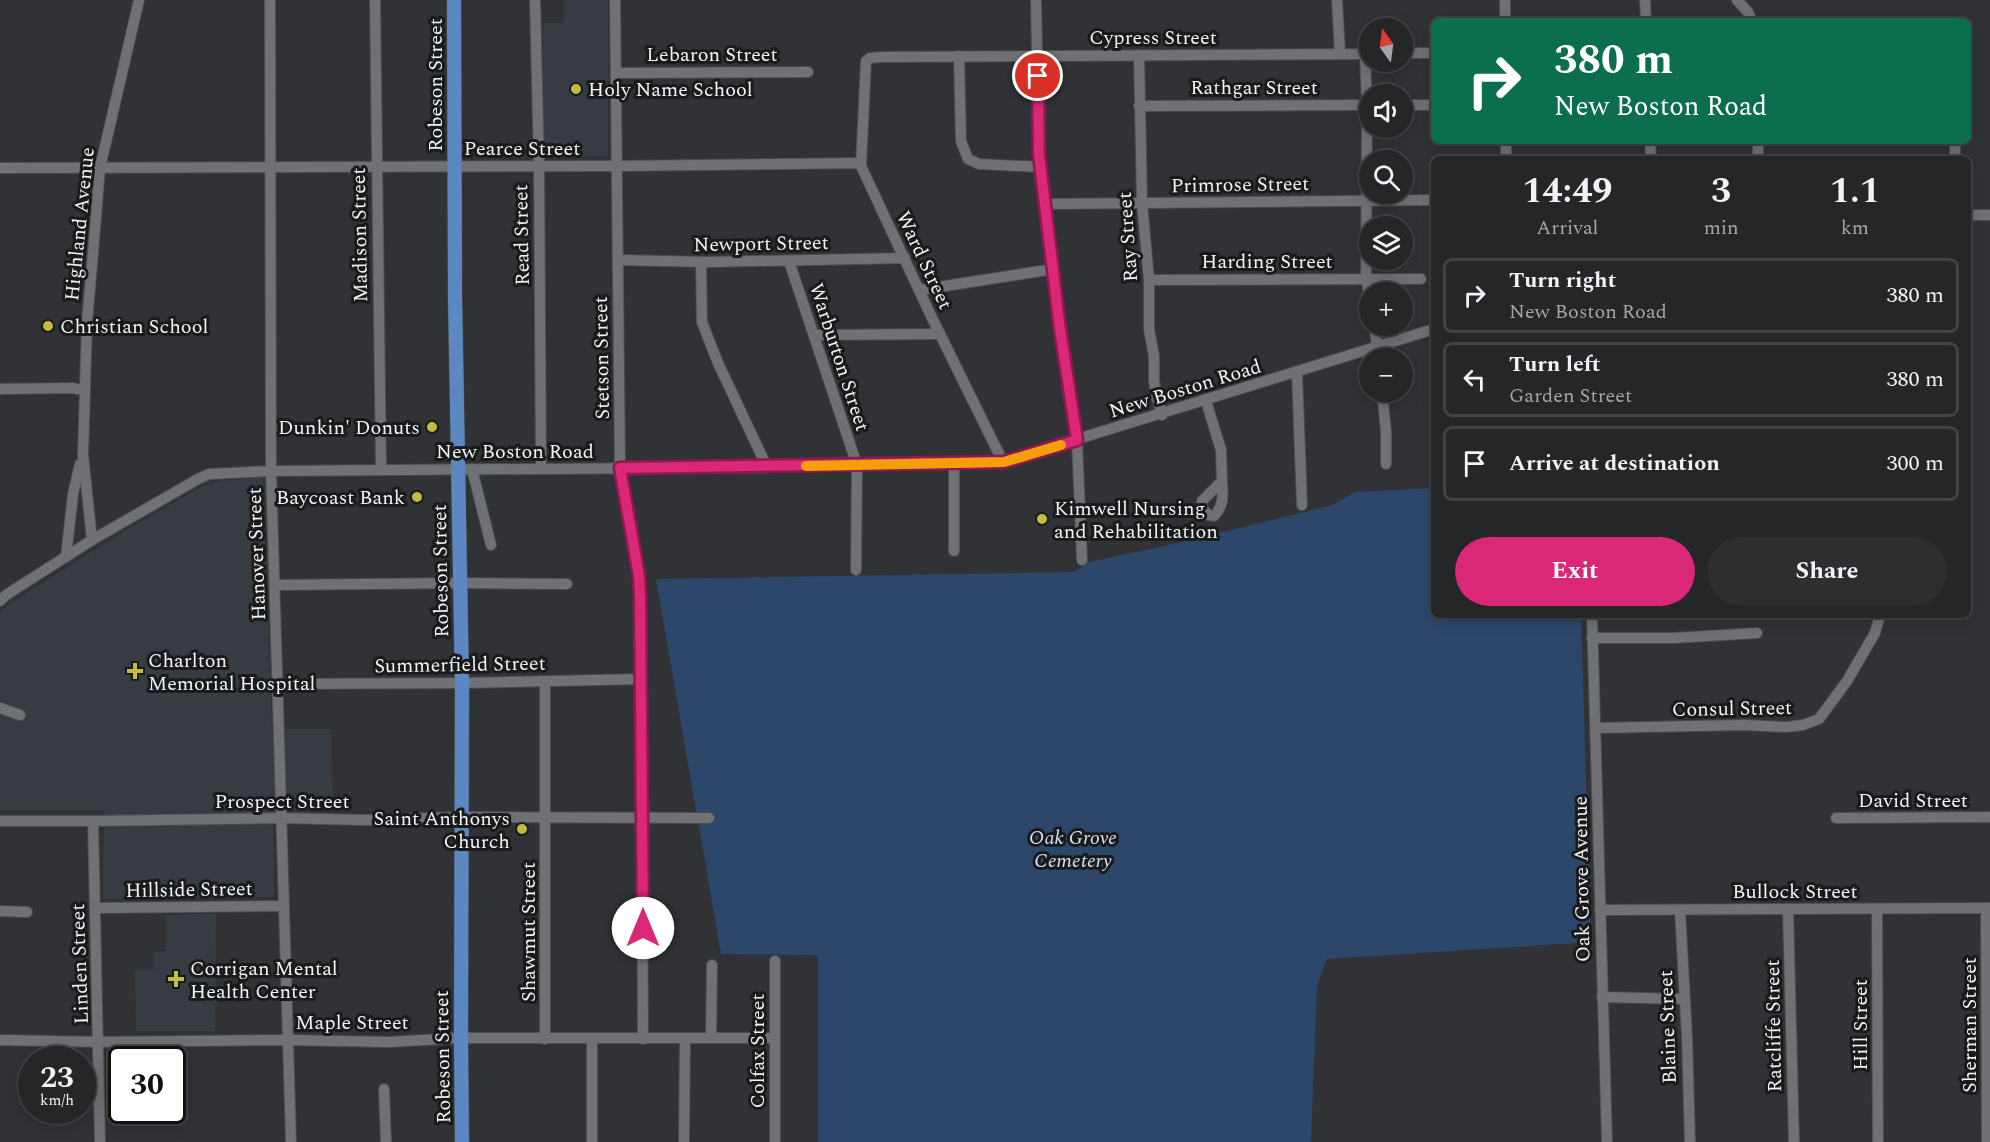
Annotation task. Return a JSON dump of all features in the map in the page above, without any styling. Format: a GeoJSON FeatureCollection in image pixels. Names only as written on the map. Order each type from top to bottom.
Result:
{"type":"FeatureCollection","features":[{"type":"Feature","properties":{"kind":"main road","name":"Robeson Street"},"geometry":{"type":"LineString","coordinates":[[454,0],[455,166],[465,469],[460,583],[462,1142]]}},
{"type":"Feature","properties":{"kind":"street","name":"Highland Avenue"},"geometry":{"type":"LineString","coordinates":[[92,540],[83,455],[87,322],[100,168],[139,0]]}},
{"type":"Feature","properties":{"kind":"street","name":"Hanover Street"},"geometry":{"type":"LineString","coordinates":[[270,0],[271,471],[291,1142]]}},
{"type":"Feature","properties":{"kind":"street","name":"Madison Street"},"geometry":{"type":"LineString","coordinates":[[375,0],[375,166],[381,470]]}},
{"type":"Feature","properties":{"kind":"street","name":"Read Street"},"geometry":{"type":"LineString","coordinates":[[535,0],[539,165],[541,469]]}},
{"type":"Feature","properties":{"kind":"street","name":"Stetson Street"},"geometry":{"type":"LineString","coordinates":[[615,0],[620,468],[639,576],[642,679],[643,1039]]}},
{"type":"Feature","properties":{"kind":"street"},"geometry":{"type":"LineString","coordinates":[[1036,0],[1041,166],[1060,329],[1077,440],[1082,560]]}},
{"type":"Feature","properties":{"kind":"street"},"geometry":{"type":"LineString","coordinates":[[1337,0],[1340,54]]}},
{"type":"Feature","properties":{"kind":"street"},"geometry":{"type":"LineString","coordinates":[[1505,0],[1505,18]]}},
{"type":"Feature","properties":{"kind":"street"},"geometry":{"type":"LineString","coordinates":[[1645,0],[1646,18]]}},
{"type":"Feature","properties":{"kind":"street"},"geometry":{"type":"LineString","coordinates":[[1737,0],[1751,18]]}},
{"type":"Feature","properties":{"kind":"street"},"geometry":{"type":"LineString","coordinates":[[1413,53],[1431,53]]}},
{"type":"Feature","properties":{"kind":"street","name":"Cypress Street"},"geometry":{"type":"LineString","coordinates":[[866,61],[880,57],[1359,54]]}},
{"type":"Feature","properties":{"kind":"street","name":"Ray Street"},"geometry":{"type":"LineString","coordinates":[[1139,55],[1142,203],[1149,280],[1149,329],[1154,356],[1155,389],[1162,414]]}},
{"type":"Feature","properties":{"kind":"street"},"geometry":{"type":"LineString","coordinates":[[959,56],[961,141],[968,159],[979,164],[1041,166]]}},
{"type":"Feature","properties":{"kind":"street","name":"Ward Street"},"geometry":{"type":"LineString","coordinates":[[866,61],[861,166],[940,334],[1004,462]]}},
{"type":"Feature","properties":{"kind":"street","name":"Lebaron Street"},"geometry":{"type":"LineString","coordinates":[[617,73],[808,72]]}},
{"type":"Feature","properties":{"kind":"street","name":"Rathgar Street"},"geometry":{"type":"LineString","coordinates":[[1140,106],[1359,105]]}},
{"type":"Feature","properties":{"kind":"street"},"geometry":{"type":"LineString","coordinates":[[1413,105],[1431,105]]}},
{"type":"Feature","properties":{"kind":"street","name":"Pearce Street"},"geometry":{"type":"LineString","coordinates":[[0,168],[860,163],[861,166]]}},
{"type":"Feature","properties":{"kind":"street","name":"Primrose Street"},"geometry":{"type":"LineString","coordinates":[[1413,200],[1431,200]]}},
{"type":"Feature","properties":{"kind":"street","name":"Primrose Street"},"geometry":{"type":"LineString","coordinates":[[1046,204],[1359,201]]}},
{"type":"Feature","properties":{"kind":"street"},"geometry":{"type":"LineString","coordinates":[[1365,204],[1367,282]]}},
{"type":"Feature","properties":{"kind":"street"},"geometry":{"type":"LineString","coordinates":[[1971,215],[1990,215]]}},
{"type":"Feature","properties":{"kind":"street","name":"Newport Street"},"geometry":{"type":"LineString","coordinates":[[618,260],[701,262],[904,258]]}},
{"type":"Feature","properties":{"kind":"street","name":"Warburton Street"},"geometry":{"type":"LineString","coordinates":[[789,261],[857,465],[856,570]]}},
{"type":"Feature","properties":{"kind":"street"},"geometry":{"type":"LineString","coordinates":[[701,262],[702,322],[718,363],[767,467]]}},
{"type":"Feature","properties":{"kind":"street"},"geometry":{"type":"LineString","coordinates":[[919,290],[1054,269]]}},
{"type":"Feature","properties":{"kind":"street","name":"Harding Street"},"geometry":{"type":"LineString","coordinates":[[1149,280],[1420,279]]}},
{"type":"Feature","properties":{"kind":"street","name":"New Boston Road"},"geometry":{"type":"LineString","coordinates":[[1390,348],[1431,330]]}},
{"type":"Feature","properties":{"kind":"street"},"geometry":{"type":"LineString","coordinates":[[813,335],[940,334]]}},
{"type":"Feature","properties":{"kind":"street","name":"New Boston Road"},"geometry":{"type":"LineString","coordinates":[[66,557],[209,474],[271,471],[767,467],[1004,462],[1297,373],[1359,358]]}},
{"type":"Feature","properties":{"kind":"street"},"geometry":{"type":"LineString","coordinates":[[1297,373],[1302,505]]}},
{"type":"Feature","properties":{"kind":"street"},"geometry":{"type":"LineString","coordinates":[[0,389],[71,388],[85,390]]}},
{"type":"Feature","properties":{"kind":"street"},"geometry":{"type":"LineString","coordinates":[[1206,401],[1221,450],[1222,481]]}},
{"type":"Feature","properties":{"kind":"street"},"geometry":{"type":"LineString","coordinates":[[1383,402],[1386,464]]}},
{"type":"Feature","properties":{"kind":"street","name":"Highland Avenue"},"geometry":{"type":"LineString","coordinates":[[66,557],[73,494],[83,455]]}},
{"type":"Feature","properties":{"kind":"street"},"geometry":{"type":"LineString","coordinates":[[954,464],[954,551]]}},
{"type":"Feature","properties":{"kind":"street"},"geometry":{"type":"LineString","coordinates":[[465,469],[491,544]]}},
{"type":"Feature","properties":{"kind":"street"},"geometry":{"type":"LineString","coordinates":[[0,601],[66,557]]}},
{"type":"Feature","properties":{"kind":"street"},"geometry":{"type":"LineString","coordinates":[[275,585],[567,584]]}},
{"type":"Feature","properties":{"kind":"street","name":"Oak Grove Avenue"},"geometry":{"type":"LineString","coordinates":[[1592,618],[1607,1142]]}},
{"type":"Feature","properties":{"kind":"street","name":"Consul Street"},"geometry":{"type":"LineString","coordinates":[[1596,728],[1744,725],[1786,727],[1803,725],[1819,719],[1847,681],[1875,633],[1879,618]]}},
{"type":"Feature","properties":{"kind":"street"},"geometry":{"type":"LineString","coordinates":[[1593,638],[1673,638],[1757,633]]}},
{"type":"Feature","properties":{"kind":"street","name":"Summerfield Street"},"geometry":{"type":"LineString","coordinates":[[278,684],[642,679]]}},
{"type":"Feature","properties":{"kind":"street","name":"Shawmut Street"},"geometry":{"type":"LineString","coordinates":[[545,681],[545,1039]]}},
{"type":"Feature","properties":{"kind":"street"},"geometry":{"type":"LineString","coordinates":[[0,708],[20,715]]}},
{"type":"Feature","properties":{"kind":"street","name":"David Street"},"geometry":{"type":"LineString","coordinates":[[1836,818],[1990,817]]}},
{"type":"Feature","properties":{"kind":"street","name":"Prospect Street"},"geometry":{"type":"LineString","coordinates":[[0,821],[280,818],[366,820],[709,818]]}},
{"type":"Feature","properties":{"kind":"street","name":"Linden Street"},"geometry":{"type":"LineString","coordinates":[[93,821],[100,1142]]}},
{"type":"Feature","properties":{"kind":"street","name":"Hillside Street"},"geometry":{"type":"LineString","coordinates":[[95,908],[284,906]]}},
{"type":"Feature","properties":{"kind":"street","name":"Bullock Street"},"geometry":{"type":"LineString","coordinates":[[1600,910],[1988,908]]}},
{"type":"Feature","properties":{"kind":"street","name":"Sherman Street"},"geometry":{"type":"LineString","coordinates":[[1987,1142],[1988,908]]}},
{"type":"Feature","properties":{"kind":"street","name":"Ratcliffe Street"},"geometry":{"type":"LineString","coordinates":[[1788,909],[1794,1142]]}},
{"type":"Feature","properties":{"kind":"street","name":"Hill Street"},"geometry":{"type":"LineString","coordinates":[[1877,909],[1878,1142]]}},
{"type":"Feature","properties":{"kind":"street","name":"Blaine Street"},"geometry":{"type":"LineString","coordinates":[[1680,910],[1689,1142]]}},
{"type":"Feature","properties":{"kind":"street"},"geometry":{"type":"LineString","coordinates":[[0,911],[27,912]]}},
{"type":"Feature","properties":{"kind":"street","name":"Colfax Street"},"geometry":{"type":"LineString","coordinates":[[775,1142],[776,961]]}},
{"type":"Feature","properties":{"kind":"street"},"geometry":{"type":"LineString","coordinates":[[711,1038],[712,965]]}},
{"type":"Feature","properties":{"kind":"street"},"geometry":{"type":"LineString","coordinates":[[1602,998],[1685,999]]}},
{"type":"Feature","properties":{"kind":"street","name":"Maple Street"},"geometry":{"type":"LineString","coordinates":[[0,1040],[389,1042],[461,1038],[775,1038]]}},
{"type":"Feature","properties":{"kind":"street"},"geometry":{"type":"LineString","coordinates":[[684,1142],[685,1038]]}},
{"type":"Feature","properties":{"kind":"street"},"geometry":{"type":"LineString","coordinates":[[592,1039],[592,1142]]}},
{"type":"Feature","properties":{"kind":"street"},"geometry":{"type":"LineString","coordinates":[[384,1089],[386,1142]]}},
{"type":"Feature","properties":{"kind":"shaded area","name":"Holy Name School"},"geometry":{"type":"Polygon","coordinates":[[[564,0],[608,0],[608,156],[543,155],[543,23],[564,23],[564,0]]]}},
{"type":"Feature","properties":{"kind":"shaded area","name":"Charlton Memorial Hospital"},"geometry":{"type":"Polygon","coordinates":[[[263,477],[272,729],[331,729],[333,810],[273,810],[274,897],[103,899],[104,810],[0,810],[0,613],[6,606],[130,528],[201,487],[219,481],[263,477]]]}},
{"type":"Feature","properties":{"kind":"shaded area","name":"Corrigan Mental Health Center"},"geometry":{"type":"Polygon","coordinates":[[[216,914],[215,1031],[136,1031],[135,970],[154,970],[154,952],[166,951],[166,915],[216,914]]]}},
{"type":"Feature","properties":{"kind":"green space","name":"Oak Grove Cemetery"},"geometry":{"type":"Polygon","coordinates":[[[1431,488],[1431,618],[1581,618],[1591,942],[1327,959],[1317,985],[1311,1142],[818,1142],[818,955],[721,954],[656,579],[1074,572],[1089,562],[1333,505],[1355,492],[1431,488]]]}},
{"type":"Feature","properties":{"kind":"slow traffic"},"geometry":{"type":"LineString","coordinates":[[806,466],[1004,462],[1061,445]]}},
{"type":"Feature","properties":{"kind":"place","name":"Holy Name School"},"geometry":{"type":"Point","coordinates":[576,89]}},
{"type":"Feature","properties":{"kind":"place","name":"Christian School"},"geometry":{"type":"Point","coordinates":[48,326]}},
{"type":"Feature","properties":{"kind":"place","name":"Dunkin' Donuts"},"geometry":{"type":"Point","coordinates":[432,427]}},
{"type":"Feature","properties":{"kind":"place","name":"Baycoast Bank"},"geometry":{"type":"Point","coordinates":[417,497]}},
{"type":"Feature","properties":{"kind":"place","name":"Kimwell Nursing and Rehabilitation"},"geometry":{"type":"Point","coordinates":[1042,519]}},
{"type":"Feature","properties":{"kind":"place","name":"Charlton Memorial Hospital"},"geometry":{"type":"Point","coordinates":[135,671]}},
{"type":"Feature","properties":{"kind":"place","name":"Saint Anthonys Church"},"geometry":{"type":"Point","coordinates":[522,829]}},
{"type":"Feature","properties":{"kind":"place","name":"Corrigan Mental Health Center"},"geometry":{"type":"Point","coordinates":[176,979]}},
{"type":"Feature","properties":{"kind":"route"},"geometry":{"type":"LineString","coordinates":[[643,928],[639,576],[620,468],[1004,462],[1077,440],[1060,329],[1039,155],[1038,76]]}}]}
